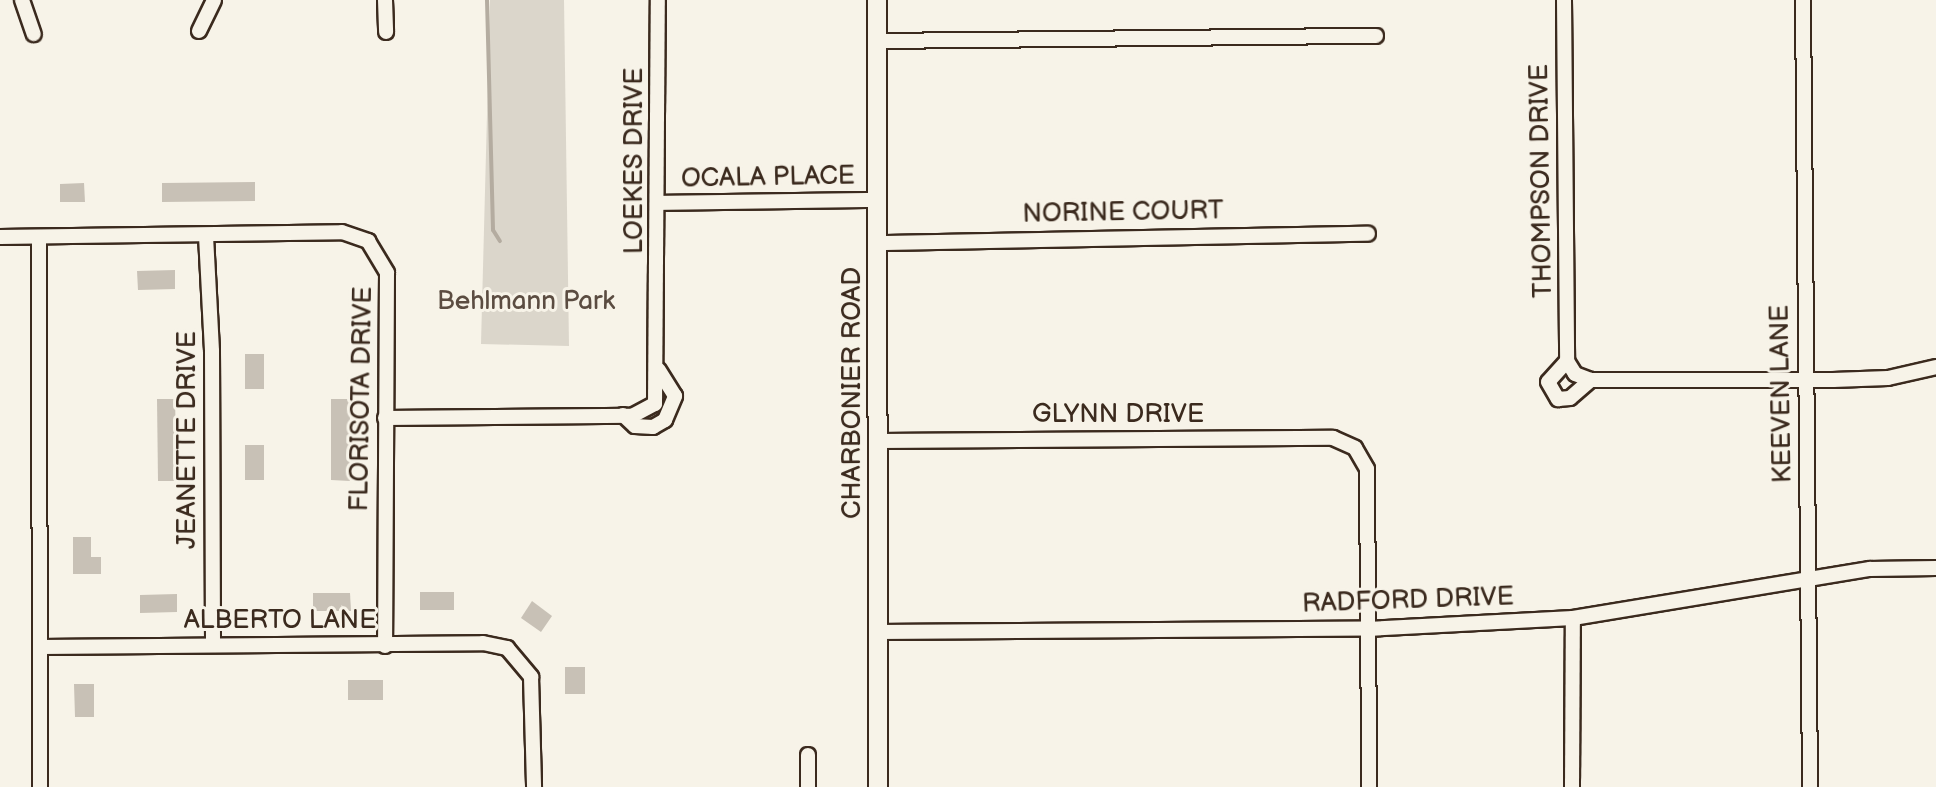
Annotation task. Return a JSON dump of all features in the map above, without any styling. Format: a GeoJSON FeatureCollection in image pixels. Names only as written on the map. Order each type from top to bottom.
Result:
{"type":"FeatureCollection","features":[{"type":"Feature","properties":{"kind":"main road","name":"CHARBONIER ROAD"},"geometry":{"type":"LineString","coordinates":[[877,0],[877,200],[880,243],[878,787]]}},
{"type":"Feature","properties":{"kind":"street"},"geometry":{"type":"LineString","coordinates":[[22,0],[34,34]]}},
{"type":"Feature","properties":{"kind":"street"},"geometry":{"type":"LineString","coordinates":[[199,31],[214,0]]}},
{"type":"Feature","properties":{"kind":"street"},"geometry":{"type":"LineString","coordinates":[[385,0],[386,32]]}},
{"type":"Feature","properties":{"kind":"street","name":"LOEKES DRIVE"},"geometry":{"type":"LineString","coordinates":[[385,418],[623,415],[641,414],[655,404],[659,370],[658,0]]}},
{"type":"Feature","properties":{"kind":"street","name":"THOMPSON DRIVE"},"geometry":{"type":"LineString","coordinates":[[1564,0],[1571,367],[1548,382],[1558,399],[1570,398],[1591,380]]}},
{"type":"Feature","properties":{"kind":"street","name":"KEEVEN LANE"},"geometry":{"type":"LineString","coordinates":[[1803,0],[1810,787]]}},
{"type":"Feature","properties":{"kind":"street"},"geometry":{"type":"LineString","coordinates":[[877,41],[1376,36]]}},
{"type":"Feature","properties":{"kind":"street","name":"OCALA PLACE"},"geometry":{"type":"LineString","coordinates":[[659,203],[877,200]]}},
{"type":"Feature","properties":{"kind":"street","name":"FLORISOTA DRIVE"},"geometry":{"type":"LineString","coordinates":[[0,237],[342,232],[368,241],[387,273],[385,646]]}},
{"type":"Feature","properties":{"kind":"street","name":"NORINE COURT"},"geometry":{"type":"LineString","coordinates":[[880,243],[1368,234]]}},
{"type":"Feature","properties":{"kind":"street","name":"JEANETTE DRIVE"},"geometry":{"type":"LineString","coordinates":[[206,236],[212,351],[213,645]]}},
{"type":"Feature","properties":{"kind":"street"},"geometry":{"type":"LineString","coordinates":[[39,237],[40,787]]}},
{"type":"Feature","properties":{"kind":"street"},"geometry":{"type":"LineString","coordinates":[[1571,367],[1591,380],[1888,378],[1936,367]]}},
{"type":"Feature","properties":{"kind":"street","name":"GLYNN DRIVE"},"geometry":{"type":"LineString","coordinates":[[880,441],[1333,438],[1355,448],[1367,469],[1368,629]]}},
{"type":"Feature","properties":{"kind":"street","name":"RADFORD DRIVE"},"geometry":{"type":"LineString","coordinates":[[878,632],[1368,629],[1573,618],[1809,578],[1936,568]]}},
{"type":"Feature","properties":{"kind":"street"},"geometry":{"type":"LineString","coordinates":[[1572,787],[1573,618]]}},
{"type":"Feature","properties":{"kind":"street"},"geometry":{"type":"LineString","coordinates":[[1368,629],[1369,787]]}},
{"type":"Feature","properties":{"kind":"street","name":"ALBERTO LANE"},"geometry":{"type":"LineString","coordinates":[[41,647],[483,643],[516,655],[531,677],[534,787]]}},
{"type":"Feature","properties":{"kind":"street"},"geometry":{"type":"LineString","coordinates":[[808,755],[808,787]]}},
{"type":"Feature","properties":{"kind":"green space","name":"Behlmann Park"},"geometry":{"type":"Polygon","coordinates":[[[490,0],[564,0],[569,346],[481,344],[490,0]]]}},
{"type":"Feature","properties":{"kind":"building"},"geometry":{"type":"Polygon","coordinates":[[[255,182],[255,201],[162,202],[162,183],[255,182]]]}},
{"type":"Feature","properties":{"kind":"building"},"geometry":{"type":"Polygon","coordinates":[[[84,183],[85,202],[60,202],[60,184],[84,183]]]}},
{"type":"Feature","properties":{"kind":"building"},"geometry":{"type":"Polygon","coordinates":[[[175,270],[175,289],[138,290],[137,271],[175,270]]]}},
{"type":"Feature","properties":{"kind":"building"},"geometry":{"type":"Polygon","coordinates":[[[245,354],[264,354],[264,389],[245,389],[245,354]]]}},
{"type":"Feature","properties":{"kind":"building"},"geometry":{"type":"Polygon","coordinates":[[[157,399],[175,399],[177,481],[158,481],[157,399]]]}},
{"type":"Feature","properties":{"kind":"building"},"geometry":{"type":"Polygon","coordinates":[[[331,399],[350,399],[350,481],[331,480],[331,399]]]}},
{"type":"Feature","properties":{"kind":"building"},"geometry":{"type":"Polygon","coordinates":[[[245,445],[264,445],[264,480],[245,480],[245,445]]]}},
{"type":"Feature","properties":{"kind":"building"},"geometry":{"type":"Polygon","coordinates":[[[73,537],[91,537],[91,557],[101,557],[101,574],[73,574],[73,537]]]}},
{"type":"Feature","properties":{"kind":"building"},"geometry":{"type":"Polygon","coordinates":[[[420,592],[454,592],[454,610],[420,610],[420,592]]]}},
{"type":"Feature","properties":{"kind":"building"},"geometry":{"type":"Polygon","coordinates":[[[313,593],[350,593],[351,611],[313,611],[313,593]]]}},
{"type":"Feature","properties":{"kind":"building"},"geometry":{"type":"Polygon","coordinates":[[[177,594],[177,612],[140,613],[140,595],[177,594]]]}},
{"type":"Feature","properties":{"kind":"building"},"geometry":{"type":"Polygon","coordinates":[[[532,601],[552,616],[541,632],[521,618],[532,601]]]}},
{"type":"Feature","properties":{"kind":"building"},"geometry":{"type":"Polygon","coordinates":[[[565,667],[585,667],[585,694],[565,694],[565,667]]]}},
{"type":"Feature","properties":{"kind":"building"},"geometry":{"type":"Polygon","coordinates":[[[348,680],[383,680],[383,700],[348,700],[348,680]]]}},
{"type":"Feature","properties":{"kind":"building"},"geometry":{"type":"Polygon","coordinates":[[[74,684],[94,684],[94,717],[75,717],[74,684]]]}},
{"type":"Feature","properties":{"kind":"waterway"},"geometry":{"type":"LineString","coordinates":[[487,0],[493,230],[500,241]]}}]}
